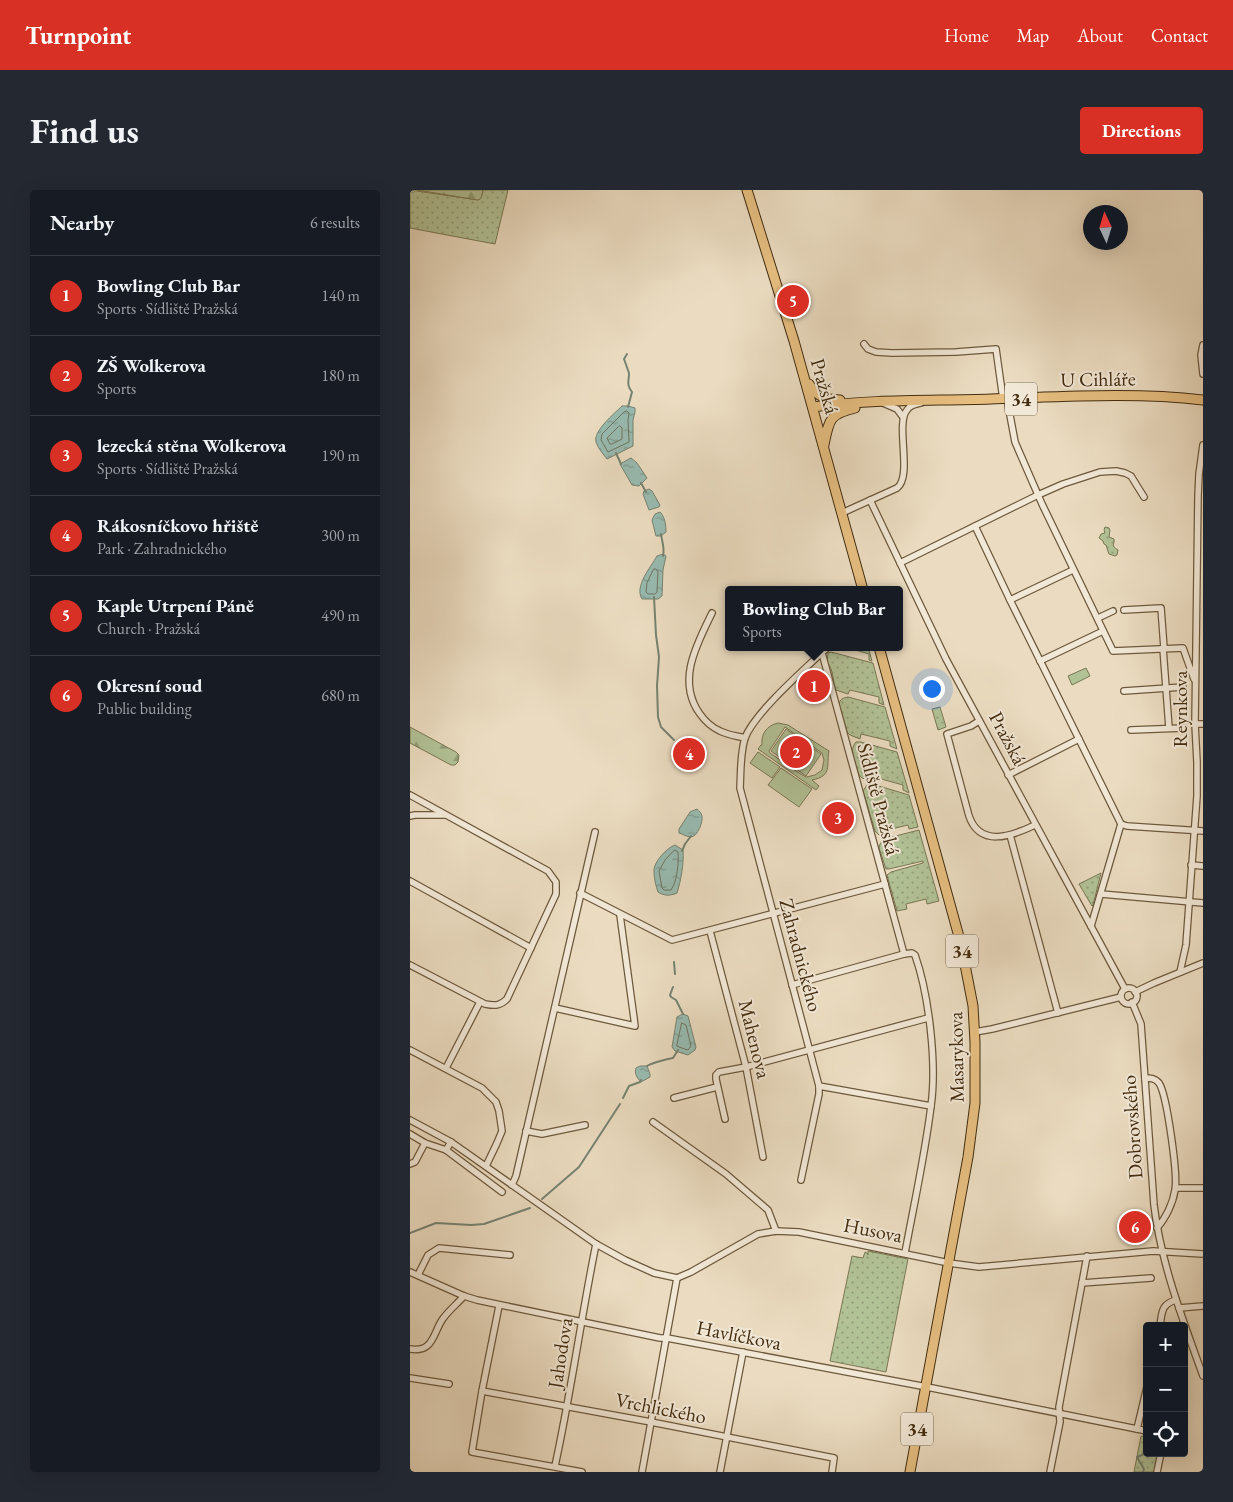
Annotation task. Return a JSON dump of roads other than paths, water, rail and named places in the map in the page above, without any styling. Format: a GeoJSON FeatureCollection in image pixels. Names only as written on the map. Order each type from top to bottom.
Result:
{"type":"FeatureCollection","features":[{"type":"Feature","properties":{"kind":"main road","name":"Pražská"},"geometry":{"type":"LineString","coordinates":[[747,190],[813,407],[842,513]]}},
{"type":"Feature","properties":{"kind":"main road"},"geometry":{"type":"LineString","coordinates":[[803,374],[814,391],[822,398],[876,403]]}},
{"type":"Feature","properties":{"kind":"main road","name":"U Cihláře"},"geometry":{"type":"LineString","coordinates":[[876,403],[1143,396],[1203,400]]}},
{"type":"Feature","properties":{"kind":"main road"},"geometry":{"type":"LineString","coordinates":[[824,447],[830,420],[836,414],[876,403]]}},
{"type":"Feature","properties":{"kind":"main road","name":"34"},"geometry":{"type":"LineString","coordinates":[[813,407],[876,403]]}},
{"type":"Feature","properties":{"kind":"main road"},"geometry":{"type":"LineString","coordinates":[[842,513],[862,586]]}},
{"type":"Feature","properties":{"kind":"main road","name":"Masarykova"},"geometry":{"type":"LineString","coordinates":[[880,651],[961,944],[972,998],[975,1032],[976,1079],[973,1126],[910,1472]]}},
{"type":"Feature","properties":{"kind":"street"},"geometry":{"type":"LineString","coordinates":[[864,344],[868,349],[881,352],[956,352],[996,349],[1015,442],[1073,570],[1113,651],[1183,648],[1196,685]]}},
{"type":"Feature","properties":{"kind":"street"},"geometry":{"type":"LineString","coordinates":[[1203,345],[1201,355],[1203,374]]}},
{"type":"Feature","properties":{"kind":"street"},"geometry":{"type":"LineString","coordinates":[[842,513],[899,486],[903,478],[903,417],[911,406],[930,401]]}},
{"type":"Feature","properties":{"kind":"street"},"geometry":{"type":"LineString","coordinates":[[876,403],[894,407],[900,411],[903,417]]}},
{"type":"Feature","properties":{"kind":"street","name":"Reynkova"},"geometry":{"type":"LineString","coordinates":[[1180,972],[1186,945],[1193,830],[1200,797],[1200,763],[1195,724],[1199,481],[1203,445]]}},
{"type":"Feature","properties":{"kind":"street"},"geometry":{"type":"LineString","coordinates":[[900,563],[1038,495],[1100,472],[1111,471],[1131,476],[1144,498]]}},
{"type":"Feature","properties":{"kind":"street","name":"Pražská"},"geometry":{"type":"LineString","coordinates":[[870,500],[946,659],[1125,989]]}},
{"type":"Feature","properties":{"kind":"street"},"geometry":{"type":"LineString","coordinates":[[975,526],[1121,824],[1091,926]]}},
{"type":"Feature","properties":{"kind":"street"},"geometry":{"type":"LineString","coordinates":[[1010,600],[1073,570]]}},
{"type":"Feature","properties":{"kind":"street"},"geometry":{"type":"LineString","coordinates":[[1124,610],[1161,608],[1169,728]]}},
{"type":"Feature","properties":{"kind":"street"},"geometry":{"type":"LineString","coordinates":[[1098,618],[1113,611]]}},
{"type":"Feature","properties":{"kind":"street"},"geometry":{"type":"LineString","coordinates":[[712,612],[690,667],[688,680],[692,699],[700,714],[714,728],[746,738]]}},
{"type":"Feature","properties":{"kind":"street"},"geometry":{"type":"LineString","coordinates":[[1040,661],[1103,631]]}},
{"type":"Feature","properties":{"kind":"street","name":"Zahradnického"},"geometry":{"type":"LineString","coordinates":[[801,1180],[819,1094],[819,1086],[740,788],[741,760],[746,738],[754,724],[764,711],[822,653]]}},
{"type":"Feature","properties":{"kind":"street","name":"Sídliště Pražská"},"geometry":{"type":"LineString","coordinates":[[822,653],[904,954]]}},
{"type":"Feature","properties":{"kind":"street"},"geometry":{"type":"LineString","coordinates":[[1124,691],[1183,687]]}},
{"type":"Feature","properties":{"kind":"street"},"geometry":{"type":"LineString","coordinates":[[979,722],[947,734],[973,825],[980,832],[990,836],[1010,835],[1036,825]]}},
{"type":"Feature","properties":{"kind":"street"},"geometry":{"type":"LineString","coordinates":[[1195,724],[1203,724]]}},
{"type":"Feature","properties":{"kind":"street"},"geometry":{"type":"LineString","coordinates":[[1131,730],[1184,728]]}},
{"type":"Feature","properties":{"kind":"street"},"geometry":{"type":"LineString","coordinates":[[1008,775],[1079,739]]}},
{"type":"Feature","properties":{"kind":"street"},"geometry":{"type":"LineString","coordinates":[[410,795],[548,870],[556,885],[556,894],[506,999],[501,1004],[494,1006],[480,1002],[410,965]]}},
{"type":"Feature","properties":{"kind":"street"},"geometry":{"type":"LineString","coordinates":[[410,816],[446,815]]}},
{"type":"Feature","properties":{"kind":"street"},"geometry":{"type":"LineString","coordinates":[[1121,824],[1203,830]]}},
{"type":"Feature","properties":{"kind":"street"},"geometry":{"type":"LineString","coordinates":[[512,1185],[516,1176],[595,832]]}},
{"type":"Feature","properties":{"kind":"street"},"geometry":{"type":"LineString","coordinates":[[1010,835],[1058,1013]]}},
{"type":"Feature","properties":{"kind":"street"},"geometry":{"type":"LineString","coordinates":[[1191,865],[1203,866]]}},
{"type":"Feature","properties":{"kind":"street"},"geometry":{"type":"LineString","coordinates":[[410,881],[530,948]]}},
{"type":"Feature","properties":{"kind":"street"},"geometry":{"type":"LineString","coordinates":[[580,894],[672,940],[885,884]]}},
{"type":"Feature","properties":{"kind":"street"},"geometry":{"type":"LineString","coordinates":[[1100,894],[1203,903]]}},
{"type":"Feature","properties":{"kind":"street"},"geometry":{"type":"LineString","coordinates":[[555,1008],[635,1026],[620,914]]}},
{"type":"Feature","properties":{"kind":"street","name":"Mahenova"},"geometry":{"type":"LineString","coordinates":[[710,931],[746,1067],[763,1157]]}},
{"type":"Feature","properties":{"kind":"street"},"geometry":{"type":"LineString","coordinates":[[792,985],[904,954],[914,954],[923,985],[933,1073],[931,1106],[905,1253]]}},
{"type":"Feature","properties":{"kind":"street"},"geometry":{"type":"LineString","coordinates":[[1136,992],[1203,963]]}},
{"type":"Feature","properties":{"kind":"street"},"geometry":{"type":"LineString","coordinates":[[1125,989],[1132,989],[1136,992],[1136,998],[1132,1002],[1125,1003],[1121,997],[1125,989]]}},
{"type":"Feature","properties":{"kind":"street"},"geometry":{"type":"LineString","coordinates":[[975,1032],[1121,997]]}},
{"type":"Feature","properties":{"kind":"street"},"geometry":{"type":"LineString","coordinates":[[446,1068],[480,1002]]}},
{"type":"Feature","properties":{"kind":"street","name":"Dobrovského"},"geometry":{"type":"LineString","coordinates":[[1132,1002],[1141,1024],[1154,1205],[1158,1228],[1176,1300],[1201,1363],[1203,1376]]}},
{"type":"Feature","properties":{"kind":"street"},"geometry":{"type":"LineString","coordinates":[[725,1119],[717,1087],[716,1075],[719,1072],[746,1067],[928,1018]]}},
{"type":"Feature","properties":{"kind":"street"},"geometry":{"type":"LineString","coordinates":[[410,1050],[482,1088],[496,1102],[500,1111],[502,1131],[486,1166]]}},
{"type":"Feature","properties":{"kind":"street"},"geometry":{"type":"LineString","coordinates":[[1145,1078],[1151,1078],[1159,1084],[1165,1098],[1176,1188],[1164,1220],[1158,1228]]}},
{"type":"Feature","properties":{"kind":"street"},"geometry":{"type":"LineString","coordinates":[[819,1086],[931,1106]]}},
{"type":"Feature","properties":{"kind":"street"},"geometry":{"type":"LineString","coordinates":[[674,1098],[717,1087]]}},
{"type":"Feature","properties":{"kind":"street"},"geometry":{"type":"LineString","coordinates":[[410,1120],[452,1142],[596,1244],[654,1273],[677,1278],[642,1472]]}},
{"type":"Feature","properties":{"kind":"street"},"geometry":{"type":"LineString","coordinates":[[653,1122],[712,1164],[768,1210],[776,1232]]}},
{"type":"Feature","properties":{"kind":"street"},"geometry":{"type":"LineString","coordinates":[[526,1131],[542,1134],[584,1125]]}},
{"type":"Feature","properties":{"kind":"street"},"geometry":{"type":"LineString","coordinates":[[410,1134],[446,1150],[502,1192]]}},
{"type":"Feature","properties":{"kind":"street"},"geometry":{"type":"LineString","coordinates":[[410,1164],[415,1162],[425,1142]]}},
{"type":"Feature","properties":{"kind":"street"},"geometry":{"type":"LineString","coordinates":[[446,1150],[452,1142]]}},
{"type":"Feature","properties":{"kind":"street"},"geometry":{"type":"LineString","coordinates":[[1176,1188],[1203,1188]]}},
{"type":"Feature","properties":{"kind":"street","name":"Husova"},"geometry":{"type":"LineString","coordinates":[[677,1278],[691,1272],[751,1236],[764,1232],[799,1232],[948,1263],[982,1267],[1087,1256],[1163,1251],[1203,1254]]}},
{"type":"Feature","properties":{"kind":"street","name":"Jahodova"},"geometry":{"type":"LineString","coordinates":[[555,1466],[568,1406],[596,1244]]}},
{"type":"Feature","properties":{"kind":"street"},"geometry":{"type":"LineString","coordinates":[[418,1275],[428,1255],[440,1248],[510,1255]]}},
{"type":"Feature","properties":{"kind":"street"},"geometry":{"type":"LineString","coordinates":[[1050,1472],[1060,1422],[1059,1407],[1087,1256]]}},
{"type":"Feature","properties":{"kind":"street","name":"Havlíčkova"},"geometry":{"type":"LineString","coordinates":[[410,1272],[464,1296],[500,1306],[660,1338],[925,1386],[1143,1430]]}},
{"type":"Feature","properties":{"kind":"street"},"geometry":{"type":"LineString","coordinates":[[1082,1283],[1151,1278]]}},
{"type":"Feature","properties":{"kind":"street"},"geometry":{"type":"LineString","coordinates":[[410,1349],[422,1349],[429,1344],[434,1339],[442,1320],[464,1296]]}},
{"type":"Feature","properties":{"kind":"street"},"geometry":{"type":"LineString","coordinates":[[1161,1322],[1164,1306],[1176,1300]]}},
{"type":"Feature","properties":{"kind":"street"},"geometry":{"type":"LineString","coordinates":[[500,1306],[482,1391],[472,1452],[582,1472]]}},
{"type":"Feature","properties":{"kind":"street"},"geometry":{"type":"LineString","coordinates":[[1179,1308],[1203,1306]]}},
{"type":"Feature","properties":{"kind":"street"},"geometry":{"type":"LineString","coordinates":[[720,1472],[743,1352]]}},
{"type":"Feature","properties":{"kind":"street"},"geometry":{"type":"LineString","coordinates":[[410,1378],[449,1384]]}},
{"type":"Feature","properties":{"kind":"street","name":"Vrchlického"},"geometry":{"type":"LineString","coordinates":[[482,1391],[834,1458],[832,1472]]}},
{"type":"Feature","properties":{"kind":"street"},"geometry":{"type":"LineString","coordinates":[[1137,1429],[1143,1408]]}},
{"type":"Feature","properties":{"kind":"street"},"geometry":{"type":"LineString","coordinates":[[1157,1472],[1160,1457]]}},
{"type":"Feature","properties":{"kind":"water"},"geometry":{"type":"Polygon","coordinates":[[[622,406],[635,408],[633,446],[607,459],[598,446],[596,438],[605,423],[622,406]]]}},
{"type":"Feature","properties":{"kind":"water"},"geometry":{"type":"Polygon","coordinates":[[[631,458],[637,463],[647,478],[639,486],[632,485],[620,464],[631,458]]]}},
{"type":"Feature","properties":{"kind":"water"},"geometry":{"type":"Polygon","coordinates":[[[649,489],[660,505],[649,510],[643,494],[644,491],[649,489]]]}},
{"type":"Feature","properties":{"kind":"water"},"geometry":{"type":"Polygon","coordinates":[[[660,512],[665,521],[666,532],[661,536],[656,536],[652,520],[655,514],[660,512]]]}},
{"type":"Feature","properties":{"kind":"water"},"geometry":{"type":"Polygon","coordinates":[[[663,554],[666,556],[663,570],[662,596],[658,599],[642,599],[640,588],[644,577],[657,556],[663,554]]]}},
{"type":"Feature","properties":{"kind":"water"},"geometry":{"type":"Polygon","coordinates":[[[697,809],[702,816],[698,831],[691,837],[679,833],[679,829],[690,812],[697,809]]]}},
{"type":"Feature","properties":{"kind":"water"},"geometry":{"type":"Polygon","coordinates":[[[675,845],[683,850],[681,877],[677,893],[665,895],[658,892],[654,868],[661,856],[675,845]]]}},
{"type":"Feature","properties":{"kind":"water"},"geometry":{"type":"Polygon","coordinates":[[[683,1014],[688,1016],[696,1047],[688,1055],[675,1051],[672,1047],[677,1017],[683,1014]]]}},
{"type":"Feature","properties":{"kind":"water"},"geometry":{"type":"Polygon","coordinates":[[[647,1066],[650,1074],[650,1077],[641,1082],[635,1072],[636,1068],[647,1066]]]}},
{"type":"Feature","properties":{"kind":"waterway"},"geometry":{"type":"LineString","coordinates":[[627,354],[624,359],[629,373],[628,385],[632,392],[628,407]]}},
{"type":"Feature","properties":{"kind":"waterway"},"geometry":{"type":"LineString","coordinates":[[616,453],[621,464]]}},
{"type":"Feature","properties":{"kind":"waterway"},"geometry":{"type":"LineString","coordinates":[[641,483],[646,492]]}},
{"type":"Feature","properties":{"kind":"waterway"},"geometry":{"type":"LineString","coordinates":[[661,534],[664,548],[663,556]]}},
{"type":"Feature","properties":{"kind":"waterway"},"geometry":{"type":"LineString","coordinates":[[654,597],[659,657],[657,686],[658,717],[661,727],[674,740]]}},
{"type":"Feature","properties":{"kind":"waterway"},"geometry":{"type":"LineString","coordinates":[[682,851],[691,836]]}},
{"type":"Feature","properties":{"kind":"waterway"},"geometry":{"type":"LineString","coordinates":[[674,962],[675,974]]}},
{"type":"Feature","properties":{"kind":"waterway"},"geometry":{"type":"LineString","coordinates":[[673,987],[670,995],[676,1000],[683,1014]]}},
{"type":"Feature","properties":{"kind":"waterway"},"geometry":{"type":"LineString","coordinates":[[647,1066],[673,1058],[678,1050]]}},
{"type":"Feature","properties":{"kind":"waterway"},"geometry":{"type":"LineString","coordinates":[[623,1098],[629,1086],[641,1080]]}},
{"type":"Feature","properties":{"kind":"waterway"},"geometry":{"type":"LineString","coordinates":[[542,1199],[579,1167],[620,1104]]}},
{"type":"Feature","properties":{"kind":"waterway"},"geometry":{"type":"LineString","coordinates":[[410,1233],[436,1223],[484,1224],[530,1208]]}},
{"type":"Feature","properties":{"kind":"waterway"},"geometry":{"type":"LineString","coordinates":[[1143,1455],[1137,1457],[1144,1469],[1143,1472]]}},
{"type":"Feature","properties":{"kind":"place","name":"Kaple Utrpení Páně"},"geometry":{"type":"Point","coordinates":[793,301]}},
{"type":"Feature","properties":{"kind":"place","name":"Bowling Club Bar"},"geometry":{"type":"Point","coordinates":[814,686]}},
{"type":"Feature","properties":{"kind":"place","name":"ZŠ Wolkerova"},"geometry":{"type":"Point","coordinates":[796,752]}},
{"type":"Feature","properties":{"kind":"place","name":"Rákosníčkovo hřiště"},"geometry":{"type":"Point","coordinates":[689,754]}},
{"type":"Feature","properties":{"kind":"place","name":"lezecká stěna Wolkerova"},"geometry":{"type":"Point","coordinates":[838,818]}},
{"type":"Feature","properties":{"kind":"place","name":"Okresní soud"},"geometry":{"type":"Point","coordinates":[1135,1227]}}]}
